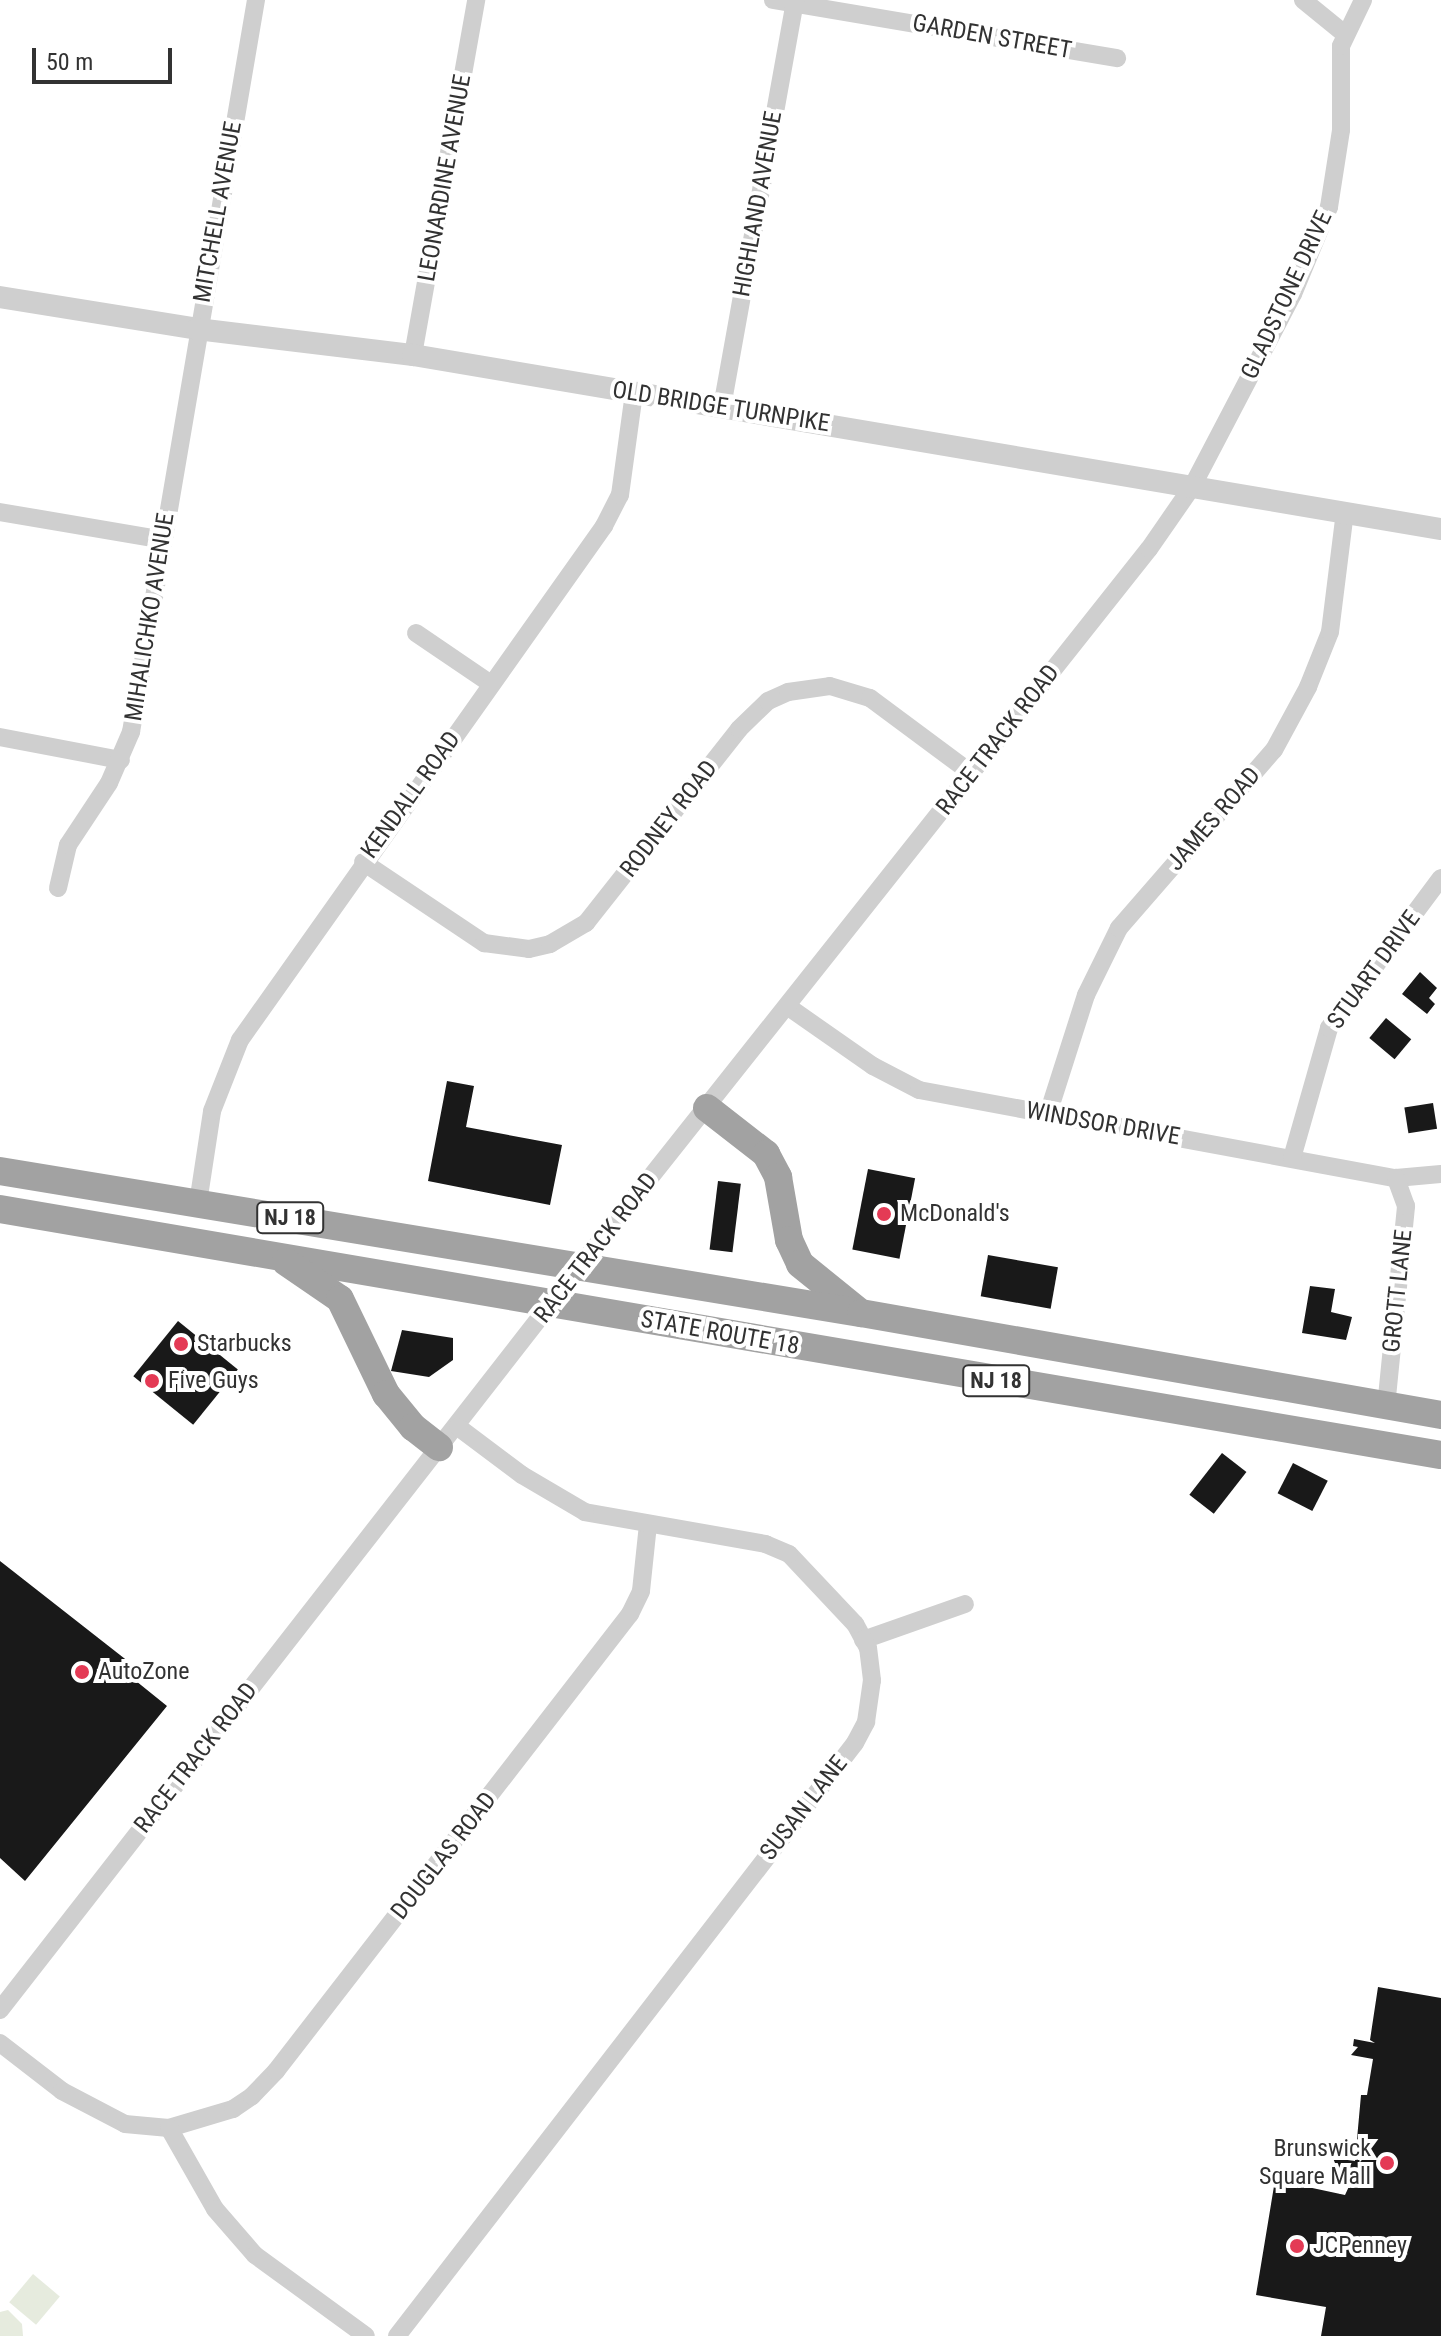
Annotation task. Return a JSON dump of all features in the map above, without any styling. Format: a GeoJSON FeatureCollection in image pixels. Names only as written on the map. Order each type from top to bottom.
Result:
{"type":"FeatureCollection","features":[{"type":"Feature","properties":{"kind":"highway"},"geometry":{"type":"LineString","coordinates":[[707,1108],[766,1154],[778,1177],[789,1240],[800,1264],[861,1313]]}},
{"type":"Feature","properties":{"kind":"highway","name":"STATE ROUTE 18"},"geometry":{"type":"LineString","coordinates":[[0,1171],[861,1313],[1441,1415]]}},
{"type":"Feature","properties":{"kind":"highway","name":"STATE ROUTE 18"},"geometry":{"type":"LineString","coordinates":[[0,1209],[1441,1455]]}},
{"type":"Feature","properties":{"kind":"highway"},"geometry":{"type":"LineString","coordinates":[[279,1257],[340,1299],[386,1394],[413,1427],[449,1437]]}},
{"type":"Feature","properties":{"kind":"street","name":"MITCHELL AVENUE"},"geometry":{"type":"LineString","coordinates":[[197,329],[256,0]]}},
{"type":"Feature","properties":{"kind":"street","name":"LEONARDINE AVENUE"},"geometry":{"type":"LineString","coordinates":[[413,355],[476,0]]}},
{"type":"Feature","properties":{"kind":"street","name":"GARDEN STREET"},"geometry":{"type":"LineString","coordinates":[[773,0],[1117,58]]}},
{"type":"Feature","properties":{"kind":"street"},"geometry":{"type":"LineString","coordinates":[[1303,0],[1346,35]]}},
{"type":"Feature","properties":{"kind":"street","name":"GLADSTONE DRIVE"},"geometry":{"type":"LineString","coordinates":[[1192,487],[1293,294],[1329,207],[1341,130],[1341,46],[1363,0]]}},
{"type":"Feature","properties":{"kind":"street","name":"HIGHLAND AVENUE"},"geometry":{"type":"LineString","coordinates":[[722,407],[794,2]]}},
{"type":"Feature","properties":{"kind":"street","name":"OLD BRIDGE TURNPIKE"},"geometry":{"type":"LineString","coordinates":[[0,297],[197,329],[413,355],[1441,529]]}},
{"type":"Feature","properties":{"kind":"street","name":"MIHALICHKO AVENUE"},"geometry":{"type":"LineString","coordinates":[[58,888],[68,845],[121,760],[131,732],[197,329]]}},
{"type":"Feature","properties":{"kind":"street","name":"KENDALL ROAD"},"geometry":{"type":"LineString","coordinates":[[198,1203],[212,1111],[240,1040],[363,862],[604,526],[620,495],[634,393]]}},
{"type":"Feature","properties":{"kind":"street","name":"RACE TRACK ROAD"},"geometry":{"type":"LineString","coordinates":[[0,2010],[580,1266],[1149,549],[1192,487]]}},
{"type":"Feature","properties":{"kind":"street"},"geometry":{"type":"LineString","coordinates":[[0,512],[164,540]]}},
{"type":"Feature","properties":{"kind":"street","name":"JAMES ROAD"},"geometry":{"type":"LineString","coordinates":[[1048,1114],[1086,995],[1119,928],[1274,750],[1308,687],[1330,632],[1345,512]]}},
{"type":"Feature","properties":{"kind":"street"},"geometry":{"type":"LineString","coordinates":[[416,633],[491,684]]}},
{"type":"Feature","properties":{"kind":"street","name":"RODNEY ROAD"},"geometry":{"type":"LineString","coordinates":[[363,862],[484,943],[529,949],[569,935],[586,923],[739,729],[788,692],[830,686],[870,698],[971,773]]}},
{"type":"Feature","properties":{"kind":"street"},"geometry":{"type":"LineString","coordinates":[[0,737],[121,760]]}},
{"type":"Feature","properties":{"kind":"street","name":"STUART DRIVE"},"geometry":{"type":"LineString","coordinates":[[1292,1158],[1329,1028],[1441,878]]}},
{"type":"Feature","properties":{"kind":"street","name":"WINDSOR DRIVE"},"geometry":{"type":"LineString","coordinates":[[787,1006],[873,1066],[919,1090],[1396,1178],[1441,1174]]}},
{"type":"Feature","properties":{"kind":"street","name":"GROTT LANE"},"geometry":{"type":"LineString","coordinates":[[1386,1407],[1406,1206],[1396,1178]]}},
{"type":"Feature","properties":{"kind":"street","name":"SUSAN LANE"},"geometry":{"type":"LineString","coordinates":[[397,2336],[855,1743],[866,1722],[872,1680],[863,1640],[823,1586],[789,1554],[766,1544],[585,1512],[449,1437]]}},
{"type":"Feature","properties":{"kind":"street","name":"DOUGLAS ROAD"},"geometry":{"type":"LineString","coordinates":[[169,2128],[233,2109],[276,2071],[630,1614],[641,1591],[648,1524]]}},
{"type":"Feature","properties":{"kind":"street"},"geometry":{"type":"LineString","coordinates":[[863,1640],[965,1604]]}},
{"type":"Feature","properties":{"kind":"street"},"geometry":{"type":"LineString","coordinates":[[0,2043],[97,2113],[125,2124],[169,2128],[201,2189],[255,2255],[366,2336]]}},
{"type":"Feature","properties":{"kind":"shaded area"},"geometry":{"type":"Polygon","coordinates":[[[33,2274],[60,2296],[36,2325],[9,2302],[33,2274]]]}},
{"type":"Feature","properties":{"kind":"shaded area"},"geometry":{"type":"Polygon","coordinates":[[[8,2310],[22,2324],[23,2336],[0,2336],[0,2312],[8,2310]]]}},
{"type":"Feature","properties":{"kind":"building"},"geometry":{"type":"Polygon","coordinates":[[[1420,972],[1437,988],[1429,998],[1435,1004],[1427,1014],[1402,994],[1420,972]]]}},
{"type":"Feature","properties":{"kind":"building"},"geometry":{"type":"Polygon","coordinates":[[[1386,1018],[1411,1039],[1395,1059],[1369,1038],[1386,1018]]]}},
{"type":"Feature","properties":{"kind":"building"},"geometry":{"type":"Polygon","coordinates":[[[447,1081],[474,1086],[466,1127],[562,1145],[550,1205],[428,1181],[447,1081]]]}},
{"type":"Feature","properties":{"kind":"building"},"geometry":{"type":"Polygon","coordinates":[[[1433,1103],[1437,1129],[1408,1133],[1404,1108],[1433,1103]]]}},
{"type":"Feature","properties":{"kind":"building","name":"McDonald's"},"geometry":{"type":"Polygon","coordinates":[[[868,1169],[915,1178],[899,1259],[852,1249],[868,1169]]]}},
{"type":"Feature","properties":{"kind":"building"},"geometry":{"type":"Polygon","coordinates":[[[718,1181],[741,1184],[732,1252],[710,1249],[718,1181]]]}},
{"type":"Feature","properties":{"kind":"building"},"geometry":{"type":"Polygon","coordinates":[[[988,1255],[1058,1267],[1051,1309],[981,1296],[988,1255]]]}},
{"type":"Feature","properties":{"kind":"building"},"geometry":{"type":"Polygon","coordinates":[[[1310,1286],[1335,1289],[1331,1312],[1352,1317],[1346,1340],[1302,1333],[1310,1286]]]}},
{"type":"Feature","properties":{"kind":"building"},"geometry":{"type":"Polygon","coordinates":[[[178,1321],[238,1369],[193,1425],[133,1376],[178,1321]]]}},
{"type":"Feature","properties":{"kind":"building"},"geometry":{"type":"Polygon","coordinates":[[[402,1330],[453,1338],[453,1360],[429,1377],[391,1371],[402,1330]]]}},
{"type":"Feature","properties":{"kind":"building"},"geometry":{"type":"Polygon","coordinates":[[[1222,1453],[1246,1472],[1214,1514],[1189,1495],[1222,1453]]]}},
{"type":"Feature","properties":{"kind":"building"},"geometry":{"type":"Polygon","coordinates":[[[1293,1463],[1328,1481],[1312,1511],[1278,1493],[1293,1463]]]}},
{"type":"Feature","properties":{"kind":"building"},"geometry":{"type":"Polygon","coordinates":[[[0,1561],[143,1673],[136,1681],[167,1706],[25,1881],[0,1858],[0,1561]]]}},
{"type":"Feature","properties":{"kind":"building","name":"Brunswick Square Mall"},"geometry":{"type":"Polygon","coordinates":[[[1378,1987],[1441,1998],[1441,2336],[1321,2336],[1326,2307],[1256,2295],[1275,2180],[1345,2195],[1352,2180],[1330,2175],[1331,2167],[1337,2168],[1333,2158],[1355,2161],[1361,2095],[1367,2095],[1373,2059],[1351,2055],[1358,2047],[1353,2046],[1354,2039],[1375,2043],[1370,2040],[1378,1987]]]}},
{"type":"Feature","properties":{"kind":"place","name":"McDonald's"},"geometry":{"type":"Point","coordinates":[884,1214]}},
{"type":"Feature","properties":{"kind":"place","name":"Starbucks"},"geometry":{"type":"Point","coordinates":[181,1344]}},
{"type":"Feature","properties":{"kind":"place","name":"Five Guys"},"geometry":{"type":"Point","coordinates":[152,1381]}},
{"type":"Feature","properties":{"kind":"place","name":"AutoZone"},"geometry":{"type":"Point","coordinates":[82,1672]}},
{"type":"Feature","properties":{"kind":"place","name":"Brunswick Square Mall"},"geometry":{"type":"Point","coordinates":[1387,2163]}},
{"type":"Feature","properties":{"kind":"place","name":"JCPenney"},"geometry":{"type":"Point","coordinates":[1297,2246]}}]}
